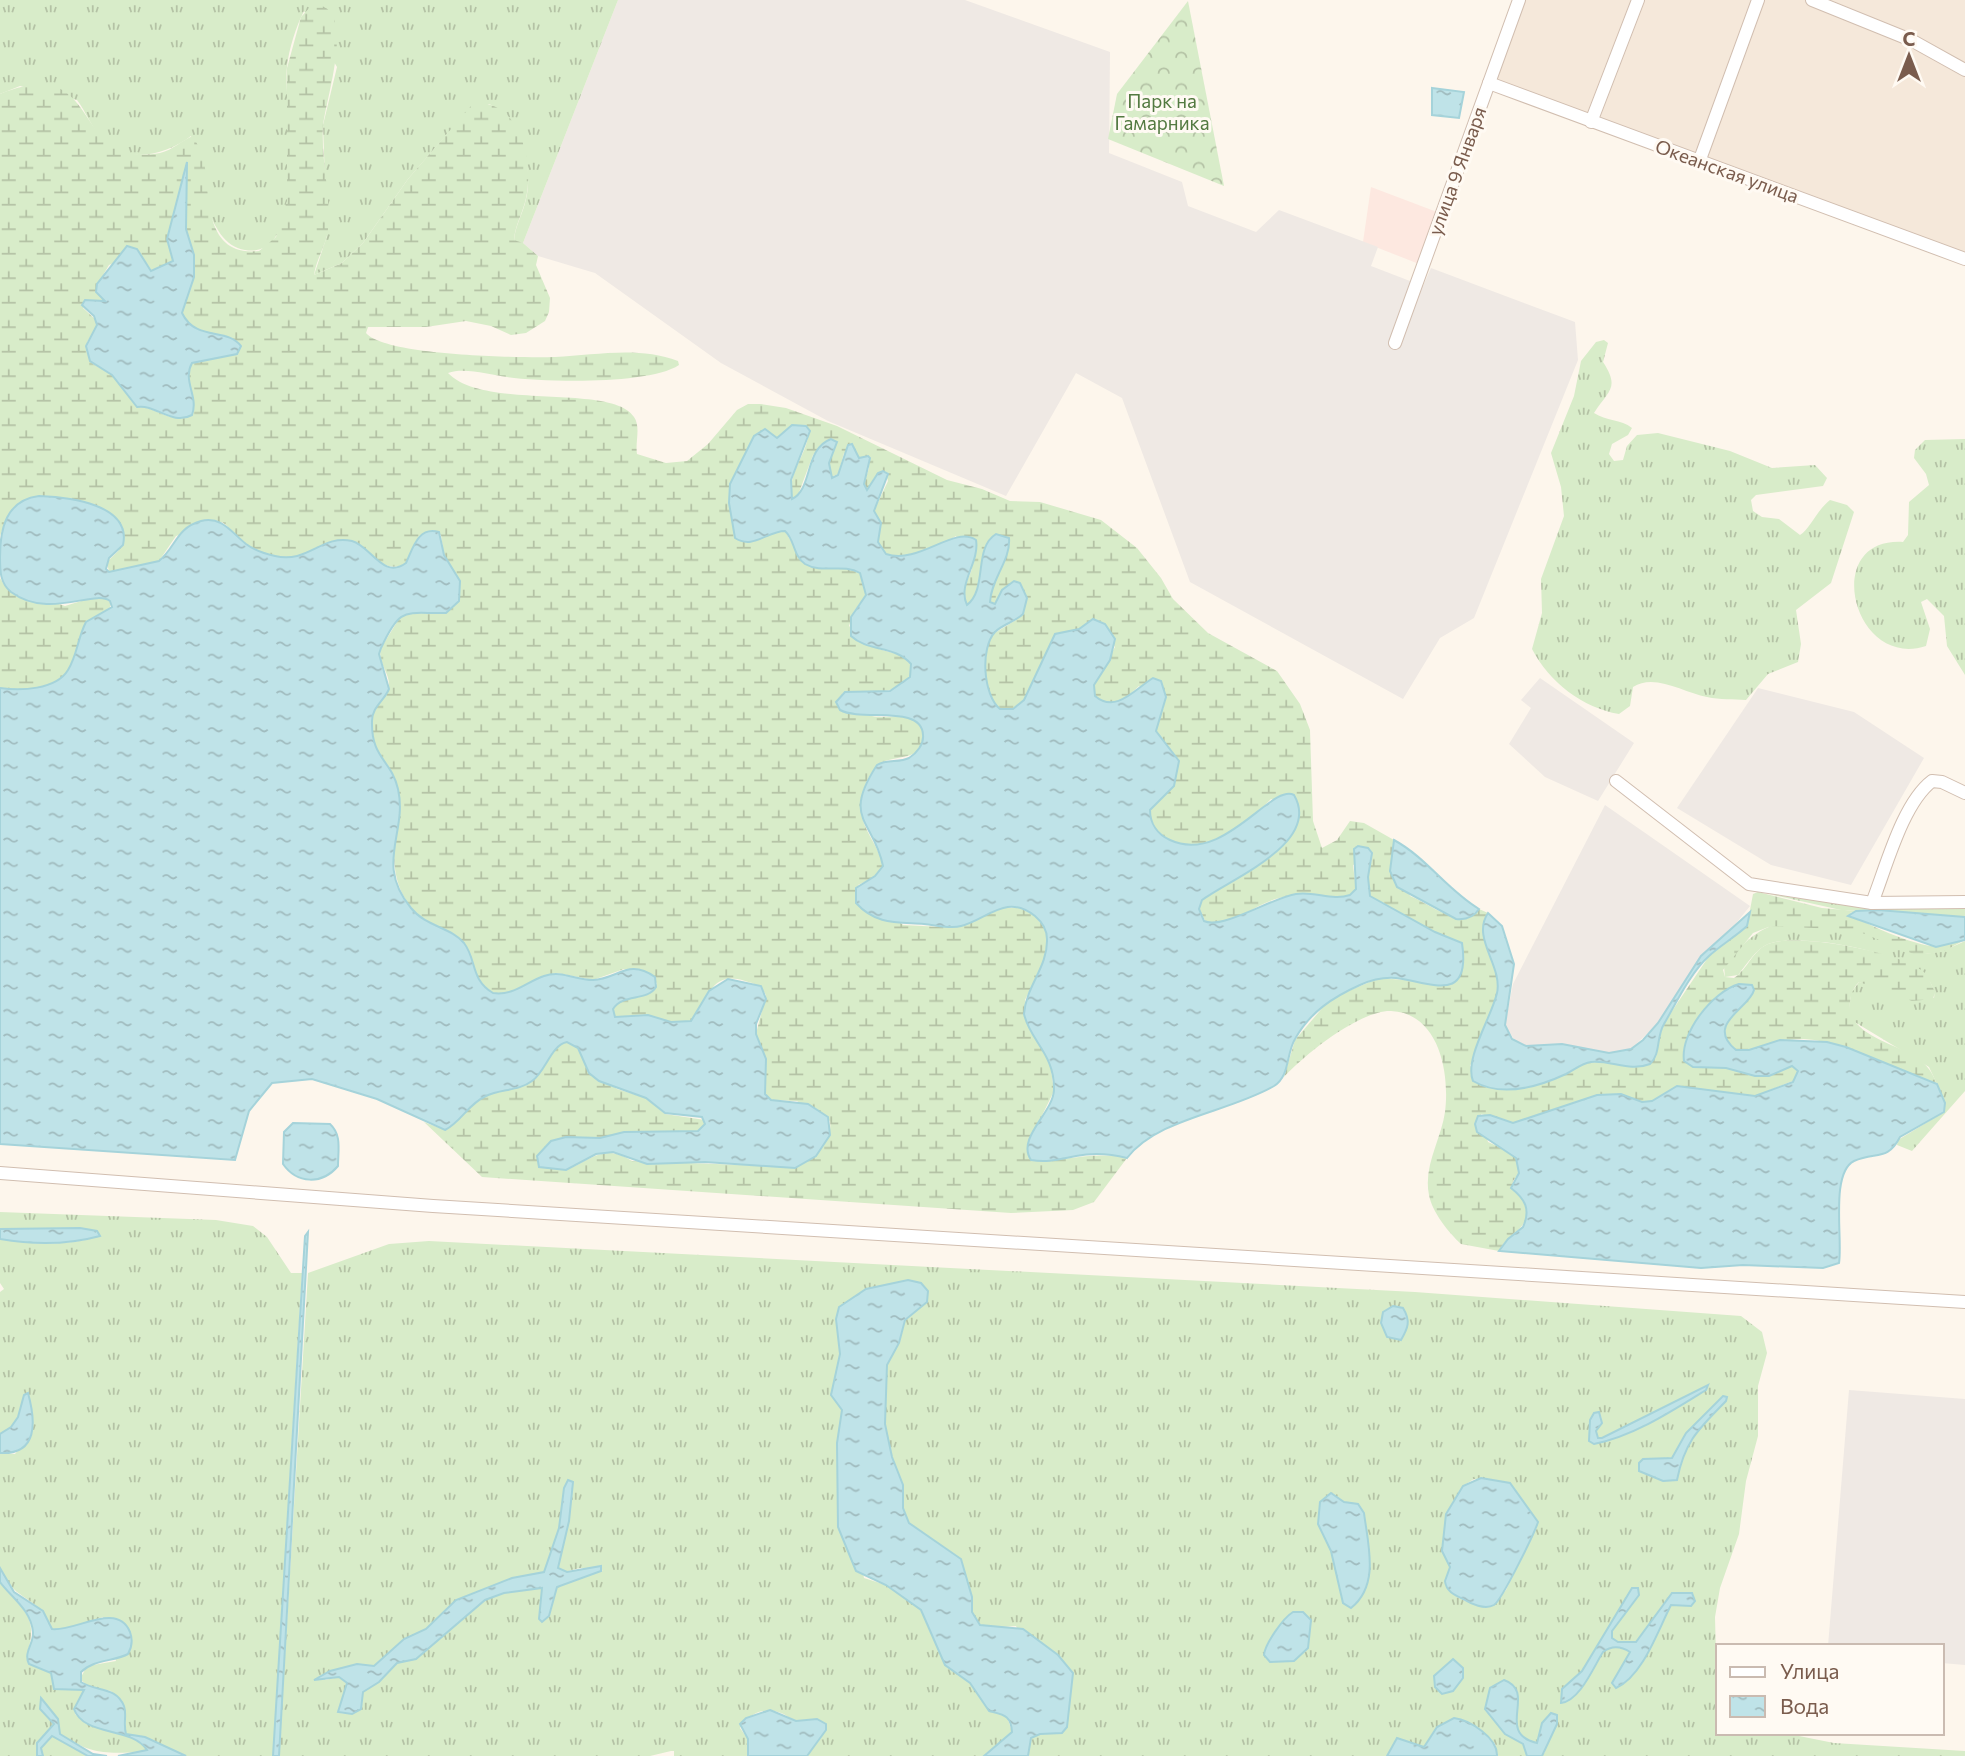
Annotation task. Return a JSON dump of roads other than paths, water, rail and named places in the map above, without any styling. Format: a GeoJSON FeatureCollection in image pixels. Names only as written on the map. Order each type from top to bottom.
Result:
{"type":"FeatureCollection","features":[{"type":"Feature","properties":{"kind":"street","name":"улица 9 Января"},"geometry":{"type":"LineString","coordinates":[[1395,342],[1519,0]]}},
{"type":"Feature","properties":{"kind":"street"},"geometry":{"type":"LineString","coordinates":[[1591,122],[1638,0]]}},
{"type":"Feature","properties":{"kind":"street"},"geometry":{"type":"LineString","coordinates":[[1699,162],[1759,0]]}},
{"type":"Feature","properties":{"kind":"street"},"geometry":{"type":"LineString","coordinates":[[1812,0],[1911,40],[1965,70]]}},
{"type":"Feature","properties":{"kind":"street","name":"Океанская улица"},"geometry":{"type":"LineString","coordinates":[[1489,83],[1965,260]]}},
{"type":"Feature","properties":{"kind":"street"},"geometry":{"type":"LineString","coordinates":[[1616,781],[1749,884],[1872,903],[1965,902]]}},
{"type":"Feature","properties":{"kind":"street"},"geometry":{"type":"LineString","coordinates":[[1872,903],[1909,809],[1924,787],[1932,781],[1942,782],[1965,793]]}},
{"type":"Feature","properties":{"kind":"street"},"geometry":{"type":"LineString","coordinates":[[0,1173],[433,1206],[1965,1302]]}},
{"type":"Feature","properties":{"kind":"water"},"geometry":{"type":"Polygon","coordinates":[[[1432,88],[1464,92],[1459,118],[1432,115],[1432,88]]]}},
{"type":"Feature","properties":{"kind":"water"},"geometry":{"type":"Polygon","coordinates":[[[187,162],[186,229],[194,255],[194,277],[182,313],[195,328],[228,337],[241,346],[237,354],[192,363],[189,376],[194,408],[192,415],[178,418],[137,407],[112,375],[90,361],[86,346],[97,325],[94,316],[82,305],[85,300],[105,301],[96,292],[97,284],[127,246],[137,249],[151,271],[173,261],[167,239],[187,162]]]}},
{"type":"Feature","properties":{"kind":"water"},"geometry":{"type":"Polygon","coordinates":[[[792,425],[806,426],[810,431],[791,480],[792,499],[803,487],[816,451],[831,439],[837,442],[829,463],[832,478],[838,475],[848,445],[852,444],[859,458],[870,458],[864,484],[867,490],[878,473],[883,471],[888,474],[874,511],[881,523],[878,542],[886,554],[911,554],[957,537],[976,540],[975,556],[965,589],[967,605],[977,589],[982,558],[989,540],[996,534],[1009,538],[1007,554],[990,602],[995,604],[1002,590],[1014,581],[1020,583],[1027,598],[1023,614],[995,632],[987,649],[987,683],[994,702],[1000,709],[1013,709],[1024,700],[1055,634],[1079,629],[1093,619],[1105,624],[1115,639],[1110,660],[1094,685],[1095,696],[1103,701],[1118,701],[1153,678],[1161,681],[1166,697],[1156,731],[1179,761],[1174,786],[1150,810],[1153,824],[1161,835],[1190,845],[1209,842],[1227,834],[1273,800],[1284,795],[1294,795],[1299,812],[1295,829],[1285,844],[1269,858],[1202,900],[1199,909],[1204,921],[1222,921],[1296,894],[1337,897],[1350,895],[1356,889],[1354,849],[1358,846],[1368,848],[1372,853],[1368,877],[1370,896],[1435,932],[1462,943],[1461,975],[1455,982],[1446,985],[1382,978],[1364,983],[1341,995],[1323,1006],[1301,1029],[1292,1045],[1283,1077],[1274,1086],[1156,1134],[1127,1158],[1095,1154],[1048,1161],[1031,1160],[1028,1143],[1048,1108],[1054,1090],[1051,1067],[1024,1014],[1029,994],[1044,959],[1047,939],[1045,929],[1035,916],[1015,907],[1006,907],[971,923],[952,927],[879,919],[856,903],[856,888],[875,876],[883,866],[879,851],[863,819],[861,798],[877,765],[912,756],[921,745],[923,735],[920,726],[913,720],[889,715],[850,713],[840,710],[836,702],[845,692],[890,691],[910,677],[911,664],[897,654],[865,644],[851,636],[851,617],[866,595],[860,573],[805,564],[798,557],[785,531],[748,542],[735,538],[729,503],[730,484],[754,436],[765,429],[777,438],[792,425]]]}},
{"type":"Feature","properties":{"kind":"water"},"geometry":{"type":"Polygon","coordinates":[[[39,496],[81,501],[108,512],[118,520],[123,531],[123,545],[109,558],[106,569],[109,572],[159,561],[186,528],[208,520],[221,523],[249,546],[271,555],[297,556],[332,542],[352,541],[384,565],[391,567],[406,563],[421,535],[432,531],[439,532],[444,555],[460,581],[459,601],[446,613],[413,613],[400,618],[388,634],[379,654],[389,689],[374,712],[373,734],[378,751],[391,771],[398,789],[399,820],[393,862],[400,892],[417,914],[452,933],[464,943],[477,976],[493,993],[514,991],[551,974],[593,980],[637,969],[655,977],[656,987],[647,995],[617,1004],[613,1009],[615,1017],[648,1015],[671,1022],[691,1021],[709,991],[728,979],[761,986],[766,999],[756,1024],[756,1034],[766,1059],[765,1094],[771,1100],[808,1104],[828,1117],[830,1135],[816,1156],[795,1168],[705,1162],[647,1164],[613,1152],[596,1154],[566,1170],[539,1167],[537,1156],[551,1141],[566,1137],[600,1138],[624,1132],[698,1131],[705,1124],[702,1117],[665,1113],[646,1098],[599,1081],[589,1073],[578,1048],[567,1042],[557,1048],[532,1081],[480,1099],[445,1130],[377,1099],[312,1079],[272,1083],[249,1111],[235,1160],[0,1144],[0,688],[37,688],[62,677],[71,665],[86,622],[112,607],[110,601],[103,598],[40,604],[11,592],[5,585],[1,576],[0,547],[7,518],[19,503],[39,496]]]}},
{"type":"Feature","properties":{"kind":"water"},"geometry":{"type":"Polygon","coordinates":[[[1394,840],[1406,847],[1479,909],[1477,912],[1463,919],[1456,919],[1397,887],[1390,871],[1394,840]]]}},
{"type":"Feature","properties":{"kind":"water"},"geometry":{"type":"Polygon","coordinates":[[[1878,910],[1965,917],[1965,940],[1936,947],[1848,916],[1856,911],[1878,910]]]}},
{"type":"Feature","properties":{"kind":"water"},"geometry":{"type":"Polygon","coordinates":[[[1750,912],[1747,926],[1709,956],[1690,979],[1662,1029],[1656,1055],[1650,1064],[1635,1067],[1591,1062],[1555,1079],[1520,1089],[1496,1089],[1473,1081],[1472,1061],[1497,993],[1498,983],[1483,932],[1488,913],[1502,926],[1514,964],[1505,1025],[1512,1039],[1526,1046],[1562,1044],[1609,1053],[1631,1049],[1643,1040],[1658,1023],[1701,956],[1750,912]]]}},
{"type":"Feature","properties":{"kind":"water"},"geometry":{"type":"Polygon","coordinates":[[[1739,984],[1752,985],[1754,990],[1727,1024],[1727,1041],[1736,1050],[1749,1050],[1780,1040],[1827,1042],[1846,1047],[1937,1084],[1945,1103],[1944,1112],[1900,1137],[1886,1153],[1854,1161],[1847,1168],[1840,1192],[1839,1263],[1823,1268],[1743,1265],[1701,1268],[1499,1251],[1508,1239],[1523,1227],[1526,1210],[1523,1200],[1511,1188],[1519,1173],[1516,1158],[1477,1132],[1475,1124],[1478,1116],[1490,1115],[1513,1123],[1597,1095],[1621,1094],[1642,1102],[1652,1101],[1677,1086],[1755,1096],[1793,1082],[1798,1071],[1792,1066],[1769,1076],[1755,1076],[1726,1068],[1693,1067],[1684,1061],[1687,1038],[1700,1015],[1718,995],[1739,984]]]}},
{"type":"Feature","properties":{"kind":"water"},"geometry":{"type":"Polygon","coordinates":[[[293,1123],[330,1124],[334,1128],[338,1143],[338,1166],[325,1177],[310,1180],[302,1178],[283,1164],[284,1132],[293,1123]]]}},
{"type":"Feature","properties":{"kind":"water"},"geometry":{"type":"Polygon","coordinates":[[[80,1228],[97,1231],[100,1236],[50,1243],[0,1239],[0,1229],[80,1228]]]}},
{"type":"Feature","properties":{"kind":"water"},"geometry":{"type":"Polygon","coordinates":[[[308,1232],[279,1756],[273,1756],[305,1236],[308,1232]]]}},
{"type":"Feature","properties":{"kind":"water"},"geometry":{"type":"Polygon","coordinates":[[[908,1280],[921,1283],[928,1291],[927,1302],[905,1320],[899,1343],[887,1365],[885,1424],[892,1457],[903,1485],[903,1508],[909,1523],[961,1559],[972,1597],[972,1612],[980,1625],[1023,1629],[1058,1655],[1073,1673],[1067,1727],[1062,1733],[1040,1734],[1031,1738],[1028,1756],[984,1756],[1012,1732],[1008,1719],[989,1711],[970,1683],[945,1665],[921,1610],[886,1585],[856,1571],[838,1527],[837,1443],[842,1410],[831,1395],[840,1354],[836,1319],[839,1307],[866,1289],[908,1280]]]}},
{"type":"Feature","properties":{"kind":"water"},"geometry":{"type":"Polygon","coordinates":[[[1393,1306],[1403,1308],[1408,1321],[1401,1340],[1387,1337],[1381,1323],[1383,1312],[1393,1306]]]}},
{"type":"Feature","properties":{"kind":"water"},"geometry":{"type":"Polygon","coordinates":[[[1708,1385],[1706,1390],[1638,1429],[1594,1444],[1589,1441],[1590,1420],[1594,1413],[1599,1412],[1602,1423],[1596,1431],[1598,1438],[1602,1438],[1708,1385]]]}},
{"type":"Feature","properties":{"kind":"water"},"geometry":{"type":"Polygon","coordinates":[[[28,1393],[33,1425],[28,1443],[22,1449],[0,1453],[0,1434],[11,1427],[18,1417],[24,1395],[28,1393]]]}},
{"type":"Feature","properties":{"kind":"water"},"geometry":{"type":"Polygon","coordinates":[[[1723,1396],[1727,1397],[1726,1401],[1689,1445],[1677,1480],[1663,1481],[1639,1471],[1639,1463],[1643,1459],[1672,1458],[1686,1433],[1723,1396]]]}},
{"type":"Feature","properties":{"kind":"water"},"geometry":{"type":"Polygon","coordinates":[[[1481,1478],[1510,1483],[1538,1522],[1504,1591],[1494,1605],[1486,1607],[1470,1603],[1449,1590],[1445,1581],[1450,1567],[1442,1551],[1446,1514],[1463,1486],[1481,1478]]]}},
{"type":"Feature","properties":{"kind":"water"},"geometry":{"type":"Polygon","coordinates":[[[568,1480],[573,1482],[569,1521],[558,1568],[567,1572],[601,1566],[601,1571],[557,1587],[549,1616],[542,1622],[539,1619],[542,1588],[504,1593],[485,1600],[416,1659],[397,1663],[379,1682],[363,1692],[361,1709],[352,1714],[338,1712],[347,1683],[339,1677],[314,1680],[330,1671],[357,1664],[374,1666],[404,1639],[426,1629],[456,1600],[512,1578],[544,1572],[559,1528],[564,1488],[568,1480]]]}},
{"type":"Feature","properties":{"kind":"water"},"geometry":{"type":"Polygon","coordinates":[[[1331,1493],[1344,1502],[1358,1504],[1364,1513],[1369,1576],[1360,1599],[1351,1608],[1343,1603],[1331,1551],[1318,1524],[1320,1502],[1331,1493]]]}},
{"type":"Feature","properties":{"kind":"water"},"geometry":{"type":"Polygon","coordinates":[[[0,1568],[14,1592],[43,1611],[52,1629],[106,1618],[124,1623],[132,1638],[128,1654],[86,1668],[81,1672],[81,1682],[116,1695],[125,1709],[126,1734],[145,1737],[186,1756],[118,1756],[147,1750],[140,1742],[130,1737],[97,1728],[79,1718],[74,1709],[84,1690],[54,1689],[51,1673],[29,1664],[27,1656],[33,1636],[32,1624],[25,1611],[0,1582],[0,1568]]]}},
{"type":"Feature","properties":{"kind":"water"},"geometry":{"type":"Polygon","coordinates":[[[1632,1588],[1638,1588],[1639,1595],[1612,1631],[1612,1638],[1618,1642],[1636,1642],[1672,1593],[1692,1593],[1695,1601],[1691,1606],[1671,1605],[1642,1663],[1626,1682],[1616,1688],[1612,1683],[1630,1652],[1613,1647],[1603,1652],[1580,1690],[1568,1701],[1561,1703],[1562,1689],[1582,1671],[1632,1588]]]}},
{"type":"Feature","properties":{"kind":"water"},"geometry":{"type":"Polygon","coordinates":[[[1293,1612],[1303,1612],[1311,1620],[1308,1648],[1294,1661],[1270,1662],[1264,1655],[1268,1644],[1280,1625],[1293,1612]]]}},
{"type":"Feature","properties":{"kind":"water"},"geometry":{"type":"Polygon","coordinates":[[[1453,1659],[1463,1668],[1463,1678],[1453,1691],[1442,1694],[1435,1687],[1434,1676],[1453,1659]]]}},
{"type":"Feature","properties":{"kind":"water"},"geometry":{"type":"Polygon","coordinates":[[[1504,1680],[1513,1686],[1517,1694],[1518,1731],[1525,1738],[1537,1743],[1542,1723],[1551,1713],[1557,1715],[1557,1724],[1542,1756],[1527,1756],[1523,1744],[1505,1734],[1485,1709],[1490,1688],[1504,1680]]]}},
{"type":"Feature","properties":{"kind":"water"},"geometry":{"type":"Polygon","coordinates":[[[41,1698],[58,1719],[60,1734],[93,1754],[107,1756],[88,1756],[52,1736],[41,1748],[43,1756],[37,1756],[37,1743],[54,1724],[40,1709],[41,1698]]]}},
{"type":"Feature","properties":{"kind":"water"},"geometry":{"type":"Polygon","coordinates":[[[770,1710],[796,1721],[817,1719],[826,1724],[826,1730],[807,1756],[748,1756],[748,1739],[740,1724],[746,1718],[770,1710]]]}},
{"type":"Feature","properties":{"kind":"water"},"geometry":{"type":"Polygon","coordinates":[[[1454,1718],[1468,1722],[1482,1731],[1493,1743],[1497,1756],[1387,1756],[1397,1738],[1424,1747],[1437,1727],[1454,1718]]]}},
{"type":"Feature","properties":{"kind":"park label","name":"Парк на Гамарника"},"geometry":{"type":"Point","coordinates":[1162,112]}}]}
